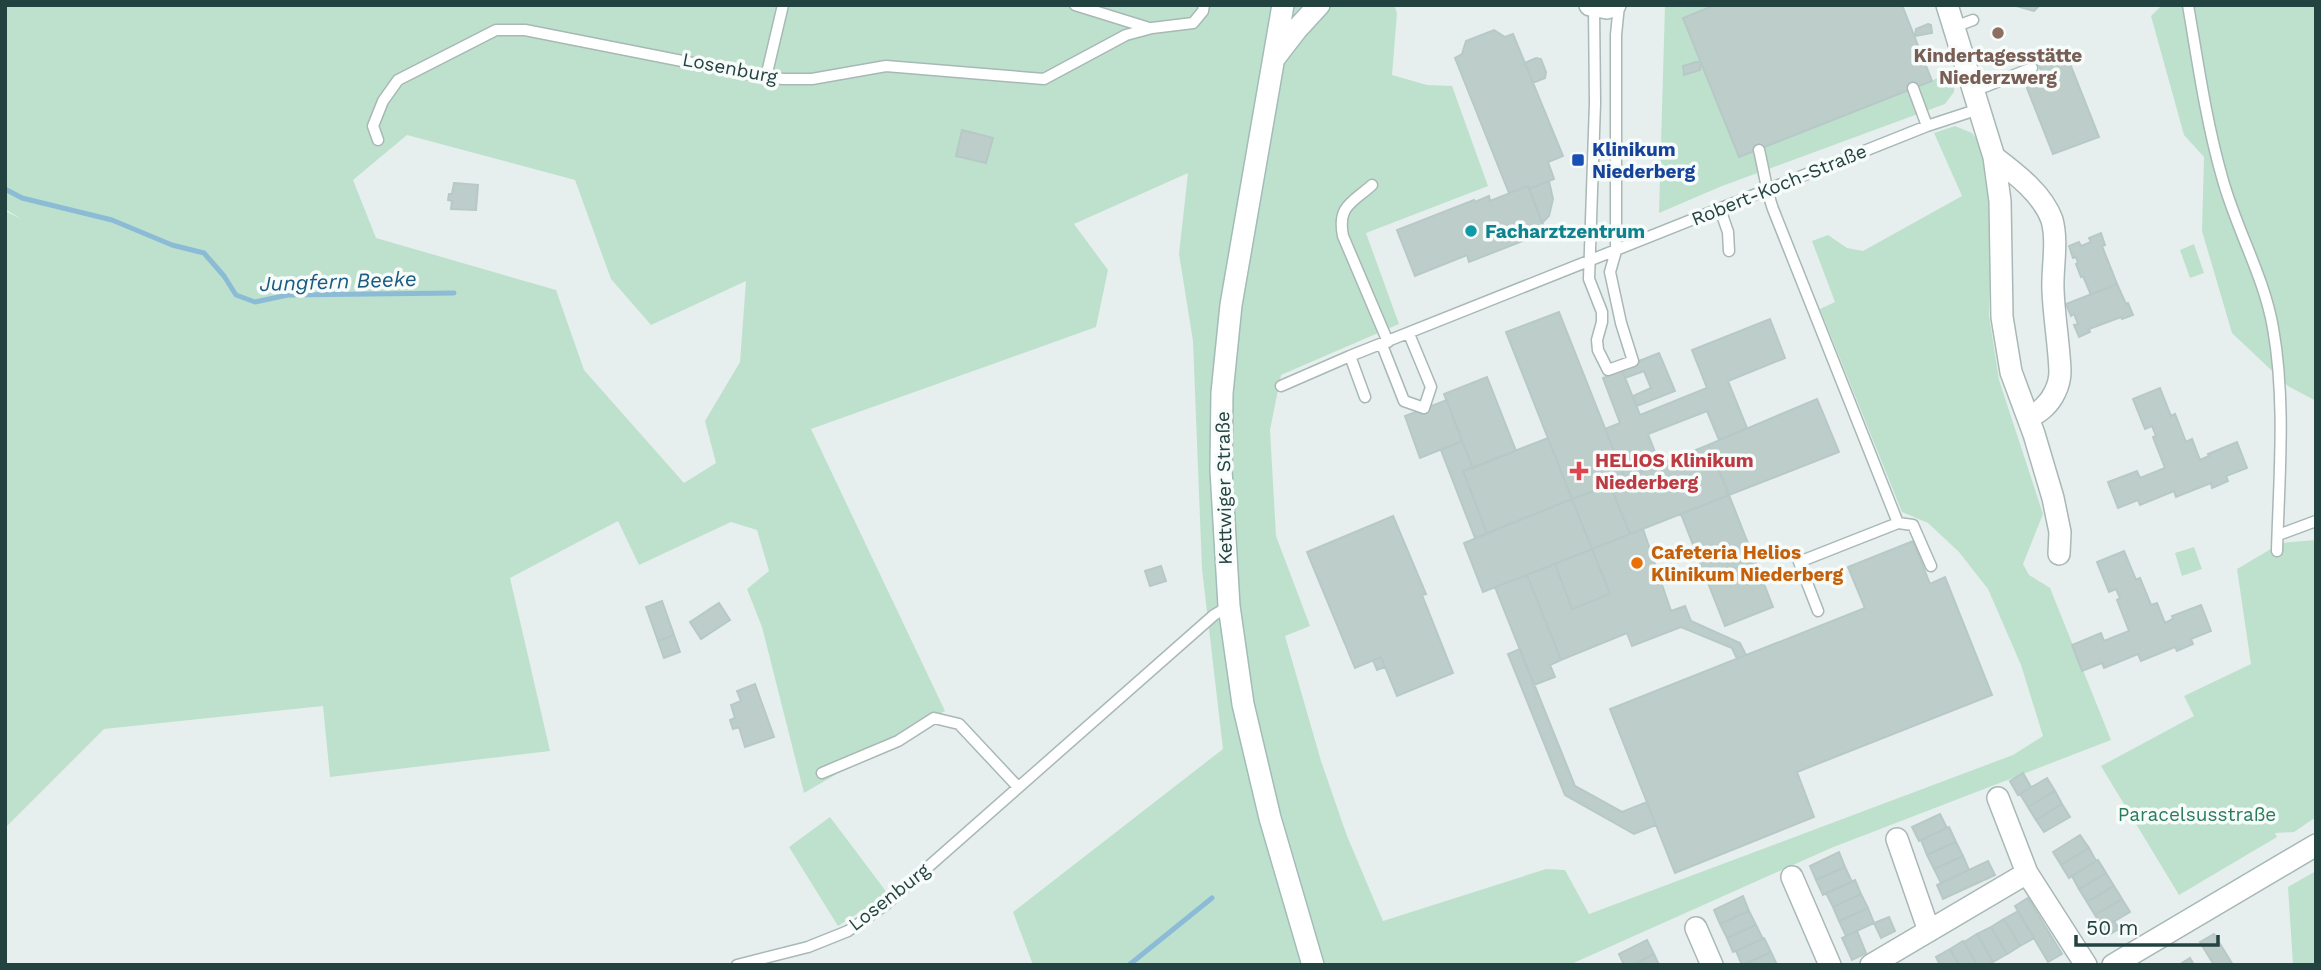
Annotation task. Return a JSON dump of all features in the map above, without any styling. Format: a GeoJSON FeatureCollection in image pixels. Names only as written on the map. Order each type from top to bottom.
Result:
{"type":"FeatureCollection","features":[{"type":"Feature","properties":{"kind":"street","name":"Kettwiger Straße"},"geometry":{"type":"LineString","coordinates":[[1283,5],[1231,305],[1226,349],[1221,470],[1229,606],[1252,749],[1313,965]]}},
{"type":"Feature","properties":{"kind":"street"},"geometry":{"type":"LineString","coordinates":[[1273,61],[1319,5]]}},
{"type":"Feature","properties":{"kind":"street"},"geometry":{"type":"LineString","coordinates":[[1947,5],[1963,24],[1977,100],[1994,157],[2000,201],[2002,317],[2011,372],[2053,498],[2060,532],[2059,554]]}},
{"type":"Feature","properties":{"kind":"street"},"geometry":{"type":"LineString","coordinates":[[1994,157],[2019,175],[2038,198],[2051,218],[2054,235],[2053,288],[2060,374],[2055,392],[2038,414],[2028,417]]}},
{"type":"Feature","properties":{"kind":"street"},"geometry":{"type":"LineString","coordinates":[[1998,798],[2027,873],[2086,965]]}},
{"type":"Feature","properties":{"kind":"street"},"geometry":{"type":"LineString","coordinates":[[1897,839],[1929,931]]}},
{"type":"Feature","properties":{"kind":"street"},"geometry":{"type":"LineString","coordinates":[[2112,965],[2316,845]]}},
{"type":"Feature","properties":{"kind":"street"},"geometry":{"type":"LineString","coordinates":[[1871,965],[2027,873]]}},
{"type":"Feature","properties":{"kind":"street"},"geometry":{"type":"LineString","coordinates":[[1792,877],[1830,965]]}},
{"type":"Feature","properties":{"kind":"street"},"geometry":{"type":"LineString","coordinates":[[1696,928],[1712,965]]}},
{"type":"Feature","properties":{"kind":"lane"},"geometry":{"type":"LineString","coordinates":[[766,77],[783,5]]}},
{"type":"Feature","properties":{"kind":"lane"},"geometry":{"type":"LineString","coordinates":[[1075,5],[1152,28]]}},
{"type":"Feature","properties":{"kind":"lane","name":"Losenburg"},"geometry":{"type":"LineString","coordinates":[[378,140],[373,126],[383,101],[398,80],[496,30],[525,30],[766,77],[812,79],[886,66],[1044,79],[1126,35],[1152,28],[1193,23],[1203,11],[1204,5]]}},
{"type":"Feature","properties":{"kind":"lane"},"geometry":{"type":"LineString","coordinates":[[2188,5],[2222,178],[2248,254],[2264,290],[2273,329],[2280,407],[2277,551]]}},
{"type":"Feature","properties":{"kind":"lane"},"geometry":{"type":"LineString","coordinates":[[1604,6],[1616,35],[1616,251],[1610,272],[1621,323],[1633,360],[1608,370],[1598,350],[1602,312],[1589,279],[1595,103],[1604,6]]}},
{"type":"Feature","properties":{"kind":"lane","name":"Robert-Koch-Straße"},"geometry":{"type":"LineString","coordinates":[[1281,386],[1350,356],[1942,121],[2032,68]]}},
{"type":"Feature","properties":{"kind":"lane"},"geometry":{"type":"LineString","coordinates":[[1913,88],[1927,126]]}},
{"type":"Feature","properties":{"kind":"lane"},"geometry":{"type":"LineString","coordinates":[[1759,150],[1767,176],[1766,191],[1898,523]]}},
{"type":"Feature","properties":{"kind":"lane"},"geometry":{"type":"LineString","coordinates":[[1372,185],[1346,206],[1341,215],[1343,236],[1404,401],[1424,408],[1431,387],[1409,334]]}},
{"type":"Feature","properties":{"kind":"lane"},"geometry":{"type":"LineString","coordinates":[[1720,209],[1728,232],[1729,251]]}},
{"type":"Feature","properties":{"kind":"lane"},"geometry":{"type":"LineString","coordinates":[[1350,356],[1364,397]]}},
{"type":"Feature","properties":{"kind":"lane"},"geometry":{"type":"LineString","coordinates":[[2278,536],[2316,521]]}},
{"type":"Feature","properties":{"kind":"lane"},"geometry":{"type":"LineString","coordinates":[[1818,611],[1799,562],[1898,523],[1913,525],[1931,566]]}},
{"type":"Feature","properties":{"kind":"lane","name":"Losenburg"},"geometry":{"type":"LineString","coordinates":[[737,965],[808,947],[848,931],[885,905],[1214,615],[1229,606]]}},
{"type":"Feature","properties":{"kind":"lane"},"geometry":{"type":"LineString","coordinates":[[822,773],[898,741],[934,718],[959,724],[1018,787]]}},
{"type":"Feature","properties":{"kind":"green space"},"geometry":{"type":"Polygon","coordinates":[[[5,5],[1394,5],[1397,13],[1392,75],[1427,85],[1452,86],[1488,186],[1366,233],[1399,324],[1281,375],[1270,430],[1276,536],[1310,626],[1285,636],[1321,761],[1347,836],[1383,921],[1546,869],[1565,870],[1589,914],[2013,755],[2043,736],[2021,665],[1988,589],[1959,552],[1928,523],[1902,512],[1820,309],[1835,302],[1812,241],[1828,235],[1847,248],[1863,251],[1962,196],[1934,133],[1955,126],[1972,133],[1978,141],[1987,179],[1991,227],[1989,315],[1999,380],[2043,514],[2023,564],[2029,575],[2050,588],[2111,740],[1831,848],[1569,965],[1033,965],[1013,912],[1223,749],[1202,569],[1193,341],[1179,254],[1188,173],[1074,224],[1108,270],[1096,327],[811,429],[945,711],[804,793],[762,627],[747,589],[769,571],[757,530],[731,522],[639,565],[618,521],[510,578],[550,751],[330,777],[323,706],[104,729],[5,828],[5,211],[21,219],[5,209],[5,5]],[[407,135],[353,180],[376,238],[556,290],[584,370],[684,483],[716,463],[705,421],[740,362],[746,281],[651,325],[611,279],[575,180],[407,135]]]}},
{"type":"Feature","properties":{"kind":"green space"},"geometry":{"type":"Polygon","coordinates":[[[1665,5],[1715,5],[1683,18],[1739,157],[1932,81],[1948,71],[1955,79],[1954,92],[1945,104],[1722,186],[1659,213],[1665,5]]]}},
{"type":"Feature","properties":{"kind":"green space"},"geometry":{"type":"Polygon","coordinates":[[[2162,5],[2316,5],[2316,401],[2288,386],[2232,333],[2202,231],[2204,157],[2184,135],[2151,16],[2162,5]]]}},
{"type":"Feature","properties":{"kind":"green space"},"geometry":{"type":"Polygon","coordinates":[[[2194,244],[2204,273],[2190,278],[2180,250],[2194,244]]]}},
{"type":"Feature","properties":{"kind":"green space","name":"Paracelsusstraße"},"geometry":{"type":"Polygon","coordinates":[[[2316,540],[2316,817],[2294,832],[2275,833],[2277,837],[2179,895],[2101,766],[2194,716],[2184,696],[2251,664],[2237,569],[2281,543],[2316,540]]]}},
{"type":"Feature","properties":{"kind":"green space"},"geometry":{"type":"Polygon","coordinates":[[[2194,547],[2202,569],[2182,576],[2175,553],[2194,547]]]}},
{"type":"Feature","properties":{"kind":"green space"},"geometry":{"type":"Polygon","coordinates":[[[830,817],[888,894],[838,926],[789,847],[830,817]]]}},
{"type":"Feature","properties":{"kind":"green space"},"geometry":{"type":"Polygon","coordinates":[[[2316,871],[2316,965],[2293,965],[2288,887],[2316,871]]]}},
{"type":"Feature","properties":{"kind":"building"},"geometry":{"type":"Polygon","coordinates":[[[1715,5],[1902,5],[1932,81],[1739,157],[1683,18],[1715,5]]]}},
{"type":"Feature","properties":{"kind":"building"},"geometry":{"type":"Polygon","coordinates":[[[2013,5],[2040,5],[2034,11],[2013,5]]]}},
{"type":"Feature","properties":{"kind":"building"},"geometry":{"type":"Polygon","coordinates":[[[1931,25],[1932,33],[1915,36],[1916,29],[1931,25]]]}},
{"type":"Feature","properties":{"kind":"building"},"geometry":{"type":"Polygon","coordinates":[[[1494,30],[1505,37],[1513,34],[1563,156],[1548,162],[1554,179],[1529,189],[1528,186],[1509,193],[1455,58],[1462,54],[1466,41],[1494,30]]]}},
{"type":"Feature","properties":{"kind":"building"},"geometry":{"type":"Polygon","coordinates":[[[2065,51],[2099,137],[2053,154],[2023,78],[2041,71],[2038,62],[2065,51]]]}},
{"type":"Feature","properties":{"kind":"building"},"geometry":{"type":"Polygon","coordinates":[[[1536,58],[1541,59],[1546,72],[1545,78],[1533,83],[1525,63],[1536,58]]]}},
{"type":"Feature","properties":{"kind":"building"},"geometry":{"type":"Polygon","coordinates":[[[1701,62],[1700,70],[1684,75],[1683,66],[1701,62]]]}},
{"type":"Feature","properties":{"kind":"building"},"geometry":{"type":"Polygon","coordinates":[[[962,130],[993,138],[986,163],[956,156],[962,130]]]}},
{"type":"Feature","properties":{"kind":"building"},"geometry":{"type":"Polygon","coordinates":[[[1549,181],[1553,199],[1549,216],[1542,223],[1529,189],[1549,181]]]}},
{"type":"Feature","properties":{"kind":"building"},"geometry":{"type":"Polygon","coordinates":[[[454,183],[478,185],[476,210],[451,209],[452,201],[448,200],[454,183]]]}},
{"type":"Feature","properties":{"kind":"building","name":"Facharztzentrum"},"geometry":{"type":"Polygon","coordinates":[[[1528,186],[1546,232],[1469,262],[1467,255],[1415,276],[1397,230],[1474,200],[1475,202],[1489,196],[1490,201],[1528,186]]]}},
{"type":"Feature","properties":{"kind":"building"},"geometry":{"type":"Polygon","coordinates":[[[2101,233],[2105,245],[2102,246],[2117,284],[2091,295],[2069,246],[2079,242],[2081,246],[2091,242],[2089,238],[2101,233]]]}},
{"type":"Feature","properties":{"kind":"building"},"geometry":{"type":"Polygon","coordinates":[[[2117,284],[2133,315],[2089,329],[2090,332],[2079,337],[2074,325],[2078,324],[2066,304],[2117,284]]]}},
{"type":"Feature","properties":{"kind":"building"},"geometry":{"type":"Polygon","coordinates":[[[1559,312],[1625,479],[1572,499],[1506,332],[1559,312]]]}},
{"type":"Feature","properties":{"kind":"building"},"geometry":{"type":"Polygon","coordinates":[[[1770,319],[1785,358],[1728,381],[1747,428],[1719,440],[1707,411],[1648,434],[1660,465],[1625,479],[1605,429],[1620,423],[1603,378],[1622,370],[1640,415],[1707,388],[1692,350],[1770,319]]]}},
{"type":"Feature","properties":{"kind":"building"},"geometry":{"type":"Polygon","coordinates":[[[1659,353],[1675,391],[1637,406],[1633,396],[1651,388],[1644,371],[1625,378],[1621,368],[1659,353]]]}},
{"type":"Feature","properties":{"kind":"building"},"geometry":{"type":"Polygon","coordinates":[[[1487,377],[1516,451],[1473,468],[1444,394],[1487,377]]]}},
{"type":"Feature","properties":{"kind":"building"},"geometry":{"type":"Polygon","coordinates":[[[2160,388],[2171,416],[2175,414],[2186,442],[2192,439],[2200,460],[2237,442],[2247,468],[2226,476],[2228,481],[2212,488],[2211,483],[2176,497],[2174,491],[2140,505],[2138,500],[2118,508],[2108,482],[2137,471],[2140,478],[2165,468],[2153,437],[2156,436],[2152,426],[2145,429],[2133,399],[2160,388]]]}},
{"type":"Feature","properties":{"kind":"building"},"geometry":{"type":"Polygon","coordinates":[[[1817,399],[1839,452],[1729,495],[1708,445],[1817,399]]]}},
{"type":"Feature","properties":{"kind":"building"},"geometry":{"type":"Polygon","coordinates":[[[1447,400],[1462,441],[1420,458],[1405,416],[1447,400]]]}},
{"type":"Feature","properties":{"kind":"building"},"geometry":{"type":"Polygon","coordinates":[[[1548,438],[1572,499],[1487,533],[1463,471],[1548,438]]]}},
{"type":"Feature","properties":{"kind":"building"},"geometry":{"type":"Polygon","coordinates":[[[1462,441],[1473,468],[1463,471],[1487,533],[1475,538],[1441,450],[1462,441]]]}},
{"type":"Feature","properties":{"kind":"building"},"geometry":{"type":"Polygon","coordinates":[[[1708,445],[1729,495],[1630,534],[1610,485],[1708,445]]]}},
{"type":"Feature","properties":{"kind":"building"},"geometry":{"type":"Polygon","coordinates":[[[1610,485],[1630,534],[1592,549],[1572,499],[1610,485]]]}},
{"type":"Feature","properties":{"kind":"building"},"geometry":{"type":"Polygon","coordinates":[[[1729,495],[1773,607],[1725,626],[1681,514],[1729,495]]]}},
{"type":"Feature","properties":{"kind":"building"},"geometry":{"type":"Polygon","coordinates":[[[1572,499],[1592,549],[1483,592],[1464,543],[1572,499]]]}},
{"type":"Feature","properties":{"kind":"building"},"geometry":{"type":"Polygon","coordinates":[[[1393,516],[1426,594],[1422,595],[1453,673],[1397,696],[1381,657],[1355,668],[1307,552],[1393,516]]]}},
{"type":"Feature","properties":{"kind":"building"},"geometry":{"type":"Polygon","coordinates":[[[1643,529],[1671,611],[1685,606],[1691,621],[1740,643],[1746,655],[1737,659],[1732,648],[1681,627],[1632,646],[1627,633],[1561,660],[1527,575],[1555,564],[1572,609],[1610,594],[1592,549],[1643,529]]]}},
{"type":"Feature","properties":{"kind":"building"},"geometry":{"type":"Polygon","coordinates":[[[1913,541],[1930,584],[1945,577],[1992,695],[1797,772],[1814,817],[1675,873],[1610,709],[1865,608],[1848,567],[1913,541]]]}},
{"type":"Feature","properties":{"kind":"building"},"geometry":{"type":"Polygon","coordinates":[[[1592,549],[1610,594],[1572,609],[1555,564],[1592,549]]]}},
{"type":"Feature","properties":{"kind":"building"},"geometry":{"type":"Polygon","coordinates":[[[2124,551],[2136,580],[2140,578],[2151,605],[2157,603],[2165,623],[2173,619],[2172,616],[2201,605],[2211,631],[2191,639],[2193,644],[2177,651],[2175,647],[2141,661],[2138,654],[2104,668],[2102,663],[2082,671],[2072,645],[2101,633],[2104,641],[2129,631],[2117,600],[2120,598],[2116,589],[2109,592],[2097,562],[2124,551]]]}},
{"type":"Feature","properties":{"kind":"building"},"geometry":{"type":"Polygon","coordinates":[[[1161,566],[1166,581],[1150,586],[1145,571],[1161,566]]]}},
{"type":"Feature","properties":{"kind":"building"},"geometry":{"type":"Polygon","coordinates":[[[1527,575],[1561,660],[1550,665],[1555,677],[1534,685],[1495,587],[1527,575]]]}},
{"type":"Feature","properties":{"kind":"building"},"geometry":{"type":"Polygon","coordinates":[[[662,601],[674,635],[658,641],[646,607],[662,601]]]}},
{"type":"Feature","properties":{"kind":"building"},"geometry":{"type":"Polygon","coordinates":[[[719,603],[730,620],[701,639],[690,622],[719,603]]]}},
{"type":"Feature","properties":{"kind":"building"},"geometry":{"type":"Polygon","coordinates":[[[674,635],[680,652],[664,658],[658,641],[674,635]]]}},
{"type":"Feature","properties":{"kind":"building"},"geometry":{"type":"Polygon","coordinates":[[[1520,649],[1575,786],[1622,812],[1647,802],[1656,825],[1634,834],[1565,795],[1508,654],[1520,649]]]}},
{"type":"Feature","properties":{"kind":"building"},"geometry":{"type":"Polygon","coordinates":[[[1381,657],[1385,667],[1377,670],[1373,660],[1381,657]]]}},
{"type":"Feature","properties":{"kind":"building"},"geometry":{"type":"Polygon","coordinates":[[[755,684],[774,737],[745,747],[739,727],[733,729],[730,720],[735,718],[731,705],[741,701],[737,691],[755,684]]]}},
{"type":"Feature","properties":{"kind":"building"},"geometry":{"type":"Polygon","coordinates":[[[2023,773],[2031,787],[2018,795],[2010,781],[2023,773]]]}},
{"type":"Feature","properties":{"kind":"building"},"geometry":{"type":"Polygon","coordinates":[[[2047,778],[2055,791],[2028,807],[2020,794],[2047,778]]]}},
{"type":"Feature","properties":{"kind":"building"},"geometry":{"type":"Polygon","coordinates":[[[2055,791],[2062,804],[2036,820],[2028,807],[2055,791]]]}},
{"type":"Feature","properties":{"kind":"building"},"geometry":{"type":"Polygon","coordinates":[[[2062,804],[2070,817],[2044,832],[2036,820],[2062,804]]]}},
{"type":"Feature","properties":{"kind":"building"},"geometry":{"type":"Polygon","coordinates":[[[1940,814],[1947,828],[1919,841],[1912,827],[1940,814]]]}},
{"type":"Feature","properties":{"kind":"building"},"geometry":{"type":"Polygon","coordinates":[[[1949,827],[1956,842],[1927,855],[1921,840],[1949,827]]]}},
{"type":"Feature","properties":{"kind":"building"},"geometry":{"type":"Polygon","coordinates":[[[2080,835],[2089,848],[2061,865],[2053,852],[2080,835]]]}},
{"type":"Feature","properties":{"kind":"building"},"geometry":{"type":"Polygon","coordinates":[[[1956,842],[1963,856],[1934,869],[1927,855],[1956,842]]]}},
{"type":"Feature","properties":{"kind":"building"},"geometry":{"type":"Polygon","coordinates":[[[2089,848],[2096,861],[2069,878],[2061,865],[2089,848]]]}},
{"type":"Feature","properties":{"kind":"building"},"geometry":{"type":"Polygon","coordinates":[[[1839,852],[1845,867],[1816,880],[1810,866],[1839,852]]]}},
{"type":"Feature","properties":{"kind":"building"},"geometry":{"type":"Polygon","coordinates":[[[1963,856],[1969,870],[1941,883],[1934,869],[1963,856]]]}},
{"type":"Feature","properties":{"kind":"building"},"geometry":{"type":"Polygon","coordinates":[[[2098,860],[2106,873],[2079,889],[2072,876],[2098,860]]]}},
{"type":"Feature","properties":{"kind":"building"},"geometry":{"type":"Polygon","coordinates":[[[1988,861],[1995,875],[1943,899],[1937,885],[1988,861]]]}},
{"type":"Feature","properties":{"kind":"building"},"geometry":{"type":"Polygon","coordinates":[[[1845,867],[1852,882],[1823,895],[1816,880],[1845,867]]]}},
{"type":"Feature","properties":{"kind":"building"},"geometry":{"type":"Polygon","coordinates":[[[2106,873],[2114,886],[2087,902],[2079,889],[2106,873]]]}},
{"type":"Feature","properties":{"kind":"building"},"geometry":{"type":"Polygon","coordinates":[[[1855,880],[1861,894],[1833,907],[1826,893],[1855,880]]]}},
{"type":"Feature","properties":{"kind":"building"},"geometry":{"type":"Polygon","coordinates":[[[2114,886],[2122,899],[2095,915],[2087,902],[2114,886]]]}},
{"type":"Feature","properties":{"kind":"building"},"geometry":{"type":"Polygon","coordinates":[[[1861,894],[1868,908],[1839,921],[1833,907],[1861,894]]]}},
{"type":"Feature","properties":{"kind":"building"},"geometry":{"type":"Polygon","coordinates":[[[1743,896],[1749,911],[1720,924],[1714,910],[1743,896]]]}},
{"type":"Feature","properties":{"kind":"building"},"geometry":{"type":"Polygon","coordinates":[[[2028,898],[2062,954],[2048,962],[2015,906],[2028,898]]]}},
{"type":"Feature","properties":{"kind":"building"},"geometry":{"type":"Polygon","coordinates":[[[2122,899],[2130,912],[2103,928],[2095,915],[2122,899]]]}},
{"type":"Feature","properties":{"kind":"building"},"geometry":{"type":"Polygon","coordinates":[[[1868,908],[1874,923],[1846,936],[1839,921],[1868,908]]]}},
{"type":"Feature","properties":{"kind":"building"},"geometry":{"type":"Polygon","coordinates":[[[1749,911],[1756,925],[1727,938],[1720,924],[1749,911]]]}},
{"type":"Feature","properties":{"kind":"building"},"geometry":{"type":"Polygon","coordinates":[[[2018,911],[2034,938],[2020,946],[2004,919],[2018,911]]]}},
{"type":"Feature","properties":{"kind":"building"},"geometry":{"type":"Polygon","coordinates":[[[1889,917],[1895,931],[1881,938],[1874,923],[1889,917]]]}},
{"type":"Feature","properties":{"kind":"building"},"geometry":{"type":"Polygon","coordinates":[[[2004,919],[2020,946],[2007,954],[1991,927],[2004,919]]]}},
{"type":"Feature","properties":{"kind":"building"},"geometry":{"type":"Polygon","coordinates":[[[2114,921],[2119,929],[2105,937],[2100,930],[2114,921]]]}},
{"type":"Feature","properties":{"kind":"building"},"geometry":{"type":"Polygon","coordinates":[[[1756,925],[1763,939],[1733,952],[1727,938],[1756,925]]]}},
{"type":"Feature","properties":{"kind":"building"},"geometry":{"type":"Polygon","coordinates":[[[1991,927],[2007,954],[1993,962],[1977,934],[1991,927]]]}},
{"type":"Feature","properties":{"kind":"building"},"geometry":{"type":"Polygon","coordinates":[[[1857,931],[1866,953],[1852,960],[1842,938],[1857,931]]]}},
{"type":"Feature","properties":{"kind":"building"},"geometry":{"type":"Polygon","coordinates":[[[1977,934],[1993,962],[1989,965],[1977,965],[1964,942],[1977,934]]]}},
{"type":"Feature","properties":{"kind":"building"},"geometry":{"type":"Polygon","coordinates":[[[2214,934],[2233,965],[2214,965],[2200,942],[2214,934]]]}},
{"type":"Feature","properties":{"kind":"building"},"geometry":{"type":"Polygon","coordinates":[[[1764,938],[1771,952],[1742,965],[1736,951],[1764,938]]]}},
{"type":"Feature","properties":{"kind":"building"},"geometry":{"type":"Polygon","coordinates":[[[1647,940],[1654,954],[1633,965],[1624,965],[1619,954],[1647,940]]]}},
{"type":"Feature","properties":{"kind":"building"},"geometry":{"type":"Polygon","coordinates":[[[1963,941],[1977,965],[1959,965],[1950,949],[1963,941]]]}},
{"type":"Feature","properties":{"kind":"building"},"geometry":{"type":"Polygon","coordinates":[[[1950,949],[1959,965],[1940,965],[1936,957],[1950,949]]]}},
{"type":"Feature","properties":{"kind":"building"},"geometry":{"type":"Polygon","coordinates":[[[1771,952],[1777,965],[1744,965],[1771,952]]]}},
{"type":"Feature","properties":{"kind":"building"},"geometry":{"type":"Polygon","coordinates":[[[1654,954],[1659,965],[1633,965],[1654,954]]]}},
{"type":"Feature","properties":{"kind":"building"},"geometry":{"type":"Polygon","coordinates":[[[2190,958],[2194,965],[2179,965],[2190,958]]]}},
{"type":"Feature","properties":{"kind":"waterway","name":"Jungfern Beeke"},"geometry":{"type":"LineString","coordinates":[[5,189],[22,198],[112,220],[172,245],[204,253],[236,295],[255,302],[288,295],[454,293]]}},
{"type":"Feature","properties":{"kind":"waterway"},"geometry":{"type":"LineString","coordinates":[[1129,965],[1212,898]]}},
{"type":"Feature","properties":{"kind":"place","name":"Kindertagesstätte Niederzwerg"},"geometry":{"type":"Point","coordinates":[1998,33]}},
{"type":"Feature","properties":{"kind":"place","name":"Klinikum Niederberg"},"geometry":{"type":"Point","coordinates":[1578,160]}},
{"type":"Feature","properties":{"kind":"place","name":"Facharztzentrum"},"geometry":{"type":"Point","coordinates":[1471,231]}},
{"type":"Feature","properties":{"kind":"place","name":"HELIOS Klinikum Niederberg"},"geometry":{"type":"Point","coordinates":[1579,471]}},
{"type":"Feature","properties":{"kind":"place","name":"Cafeteria Helios Klinikum Niederberg"},"geometry":{"type":"Point","coordinates":[1637,563]}}]}
